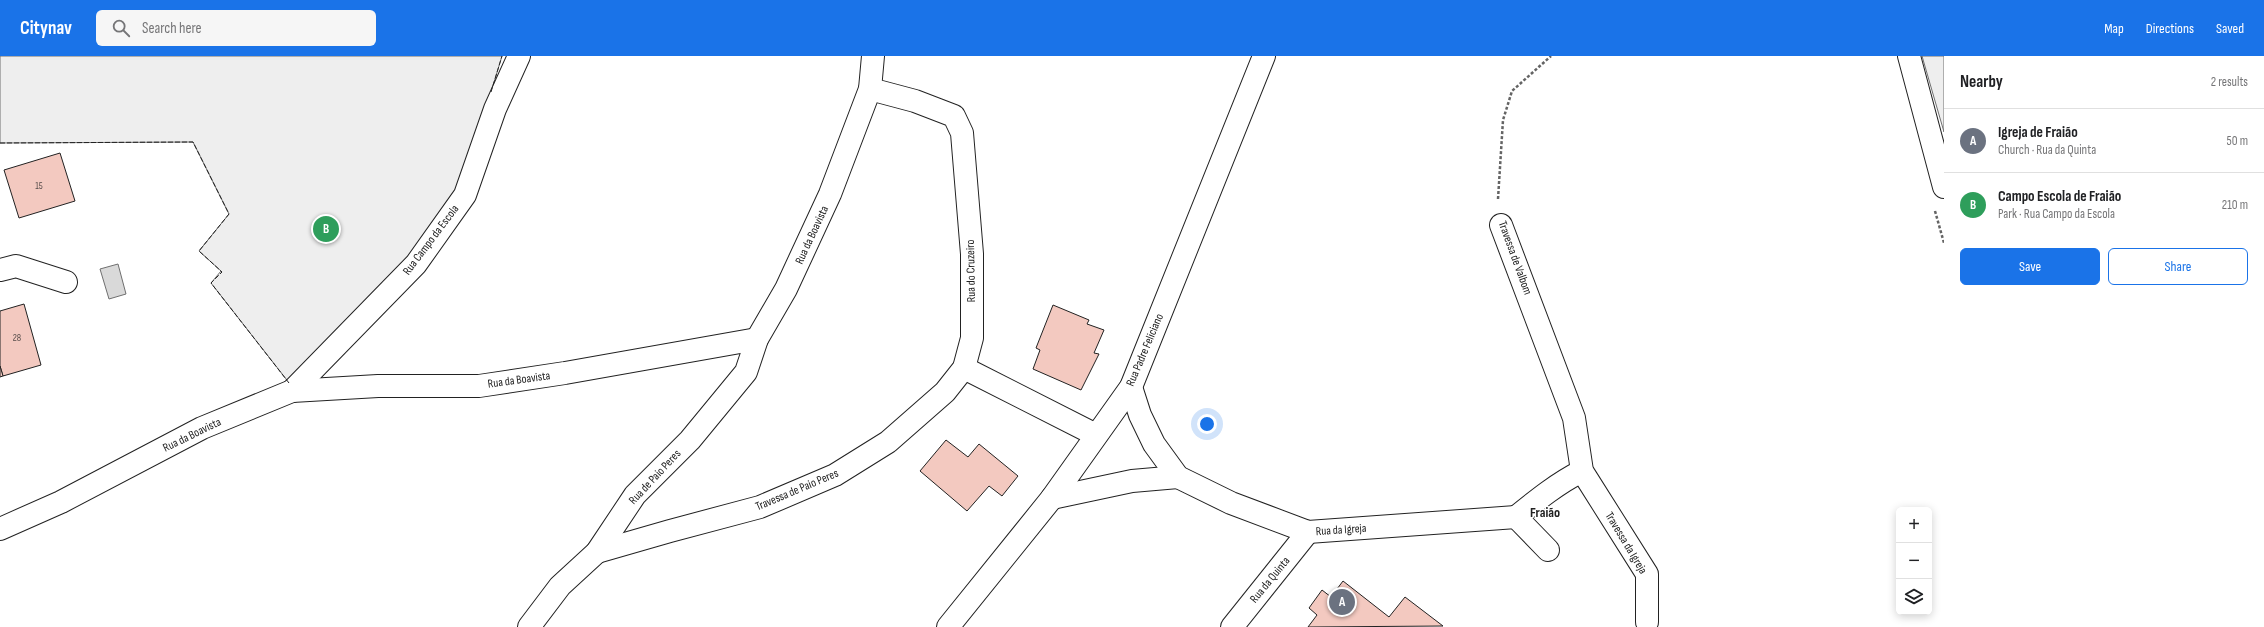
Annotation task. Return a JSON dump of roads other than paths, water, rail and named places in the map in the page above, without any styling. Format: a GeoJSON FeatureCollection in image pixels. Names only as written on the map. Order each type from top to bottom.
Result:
{"type":"FeatureCollection","features":[{"type":"Feature","properties":{"kind":"street","name":"Rua Campo da Escola"},"geometry":{"type":"LineString","coordinates":[[292,391],[416,264],[465,195],[495,109],[519,56]]}},
{"type":"Feature","properties":{"kind":"street","name":"Rua da Boavista"},"geometry":{"type":"LineString","coordinates":[[0,529],[61,502],[202,428],[292,391],[378,386],[479,386],[565,373],[757,339],[786,290],[830,194],[870,89],[873,56]]}},
{"type":"Feature","properties":{"kind":"street","name":"Rua Padre Feliciano"},"geometry":{"type":"LineString","coordinates":[[948,627],[1052,498],[1131,387],[1264,56]]}},
{"type":"Feature","properties":{"kind":"street"},"geometry":{"type":"LineString","coordinates":[[1909,56],[1944,187]]}},
{"type":"Feature","properties":{"kind":"street","name":"Rua do Cruzeiro"},"geometry":{"type":"LineString","coordinates":[[870,89],[915,101],[954,116],[962,133],[972,254],[972,338],[964,368]]}},
{"type":"Feature","properties":{"kind":"street","name":"Travessa de Valbom"},"geometry":{"type":"LineString","coordinates":[[1501,225],[1574,418],[1582,471]]}},
{"type":"Feature","properties":{"kind":"street"},"geometry":{"type":"LineString","coordinates":[[0,270],[16,266],[66,282]]}},
{"type":"Feature","properties":{"kind":"street","name":"Rua de Paio Peres"},"geometry":{"type":"LineString","coordinates":[[529,627],[560,586],[597,552],[635,495],[690,440],[746,372],[757,339]]}},
{"type":"Feature","properties":{"kind":"street"},"geometry":{"type":"LineString","coordinates":[[964,368],[1096,435]]}},
{"type":"Feature","properties":{"kind":"street","name":"Travessa de Paio Peres"},"geometry":{"type":"LineString","coordinates":[[597,552],[760,507],[835,475],[888,442],[945,392],[964,368]]}},
{"type":"Feature","properties":{"kind":"street","name":"Rua da Igreja"},"geometry":{"type":"LineString","coordinates":[[1131,387],[1140,415],[1154,444],[1178,477],[1231,502],[1308,532],[1516,517]]}},
{"type":"Feature","properties":{"kind":"street"},"geometry":{"type":"LineString","coordinates":[[1548,550],[1516,517],[1539,498],[1566,479],[1582,471]]}},
{"type":"Feature","properties":{"kind":"street","name":"Travessa da Igreja"},"geometry":{"type":"LineString","coordinates":[[1582,471],[1647,574],[1647,622]]}},
{"type":"Feature","properties":{"kind":"street"},"geometry":{"type":"LineString","coordinates":[[1052,498],[1132,481],[1178,477]]}},
{"type":"Feature","properties":{"kind":"street","name":"Rua da Quinta"},"geometry":{"type":"LineString","coordinates":[[1232,627],[1308,532]]}},
{"type":"Feature","properties":{"kind":"place","name":"Campo Escola de Fraião"},"geometry":{"type":"Point","coordinates":[326,229]}},
{"type":"Feature","properties":{"kind":"place","name":"Igreja de Fraião"},"geometry":{"type":"Point","coordinates":[1342,602]}},
{"type":"Feature","properties":{"kind":"district","name":"Fraião"},"geometry":{"type":"Point","coordinates":[1545,512]}}]}
